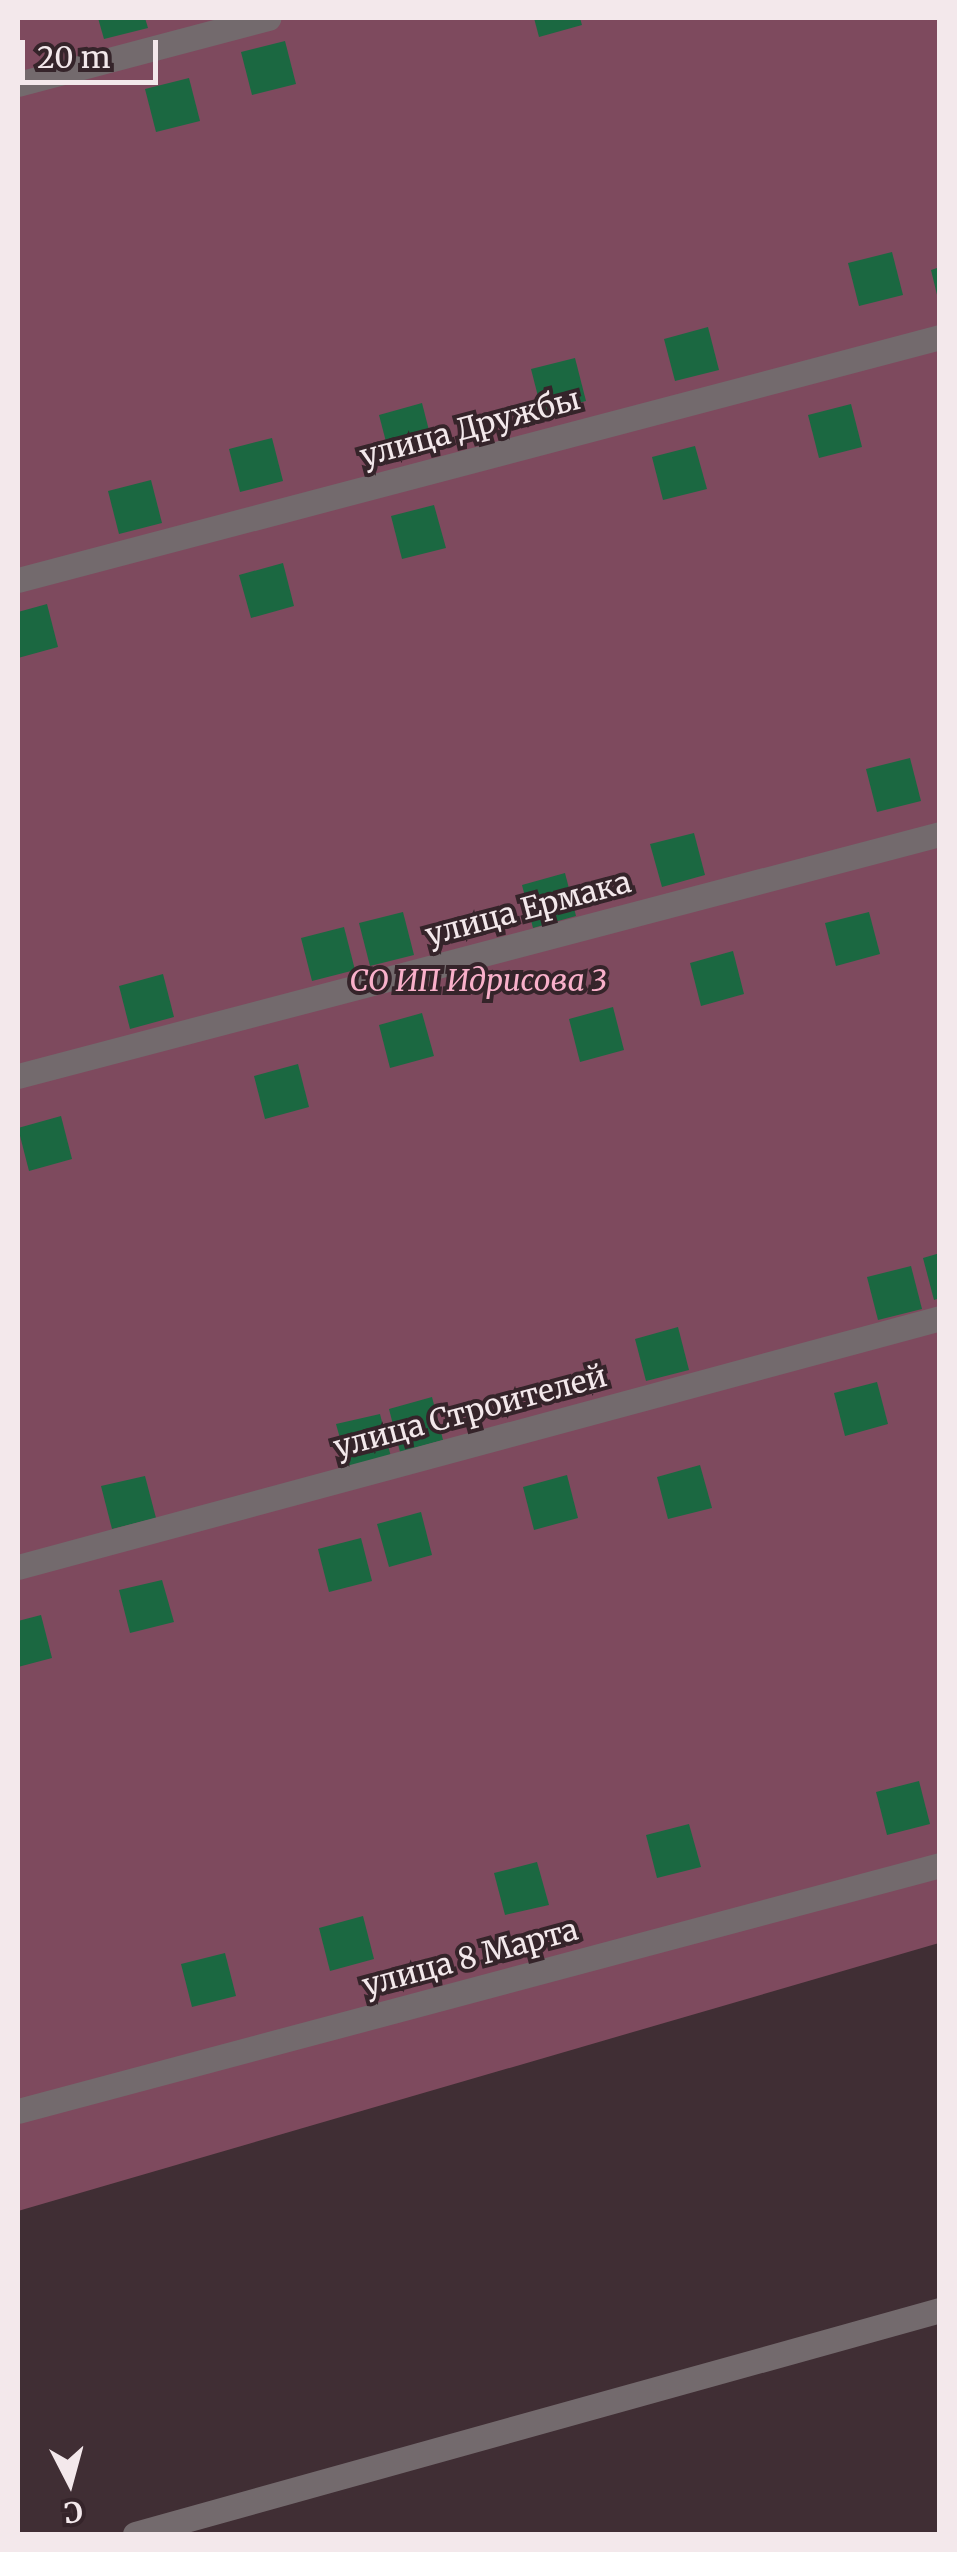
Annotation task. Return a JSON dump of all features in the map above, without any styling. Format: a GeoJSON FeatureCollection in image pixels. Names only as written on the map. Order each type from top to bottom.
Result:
{"type":"FeatureCollection","features":[{"type":"Feature","properties":{"kind":"street"},"geometry":{"type":"LineString","coordinates":[[18,84],[268,18]]}},
{"type":"Feature","properties":{"kind":"street","name":"улица Дружбы"},"geometry":{"type":"LineString","coordinates":[[18,580],[940,337]]}},
{"type":"Feature","properties":{"kind":"street","name":"улица Ермака"},"geometry":{"type":"LineString","coordinates":[[18,1076],[940,834]]}},
{"type":"Feature","properties":{"kind":"street","name":"улица Строителей"},"geometry":{"type":"LineString","coordinates":[[18,1567],[940,1318]]}},
{"type":"Feature","properties":{"kind":"street","name":"улица 8 Марта"},"geometry":{"type":"LineString","coordinates":[[18,2111],[940,1866]]}},
{"type":"Feature","properties":{"kind":"street"},"geometry":{"type":"LineString","coordinates":[[135,2534],[940,2310]]}},
{"type":"Feature","properties":{"kind":"green space","name":"СО ИП Идрисова 3"},"geometry":{"type":"Polygon","coordinates":[[[18,18],[939,18],[939,1943],[18,2211],[18,18]]]}},
{"type":"Feature","properties":{"kind":"building"},"geometry":{"type":"Polygon","coordinates":[[[98,18],[145,18],[148,28],[104,39],[98,18]]]}},
{"type":"Feature","properties":{"kind":"building"},"geometry":{"type":"Polygon","coordinates":[[[534,18],[580,18],[582,25],[539,37],[534,18]]]}},
{"type":"Feature","properties":{"kind":"building"},"geometry":{"type":"Polygon","coordinates":[[[285,41],[296,84],[252,95],[241,52],[285,41]]]}},
{"type":"Feature","properties":{"kind":"building"},"geometry":{"type":"Polygon","coordinates":[[[189,78],[200,121],[156,132],[145,89],[189,78]]]}},
{"type":"Feature","properties":{"kind":"building"},"geometry":{"type":"Polygon","coordinates":[[[892,252],[903,295],[859,306],[848,263],[892,252]]]}},
{"type":"Feature","properties":{"kind":"building"},"geometry":{"type":"Polygon","coordinates":[[[940,267],[940,298],[938,299],[931,270],[940,267]]]}},
{"type":"Feature","properties":{"kind":"building"},"geometry":{"type":"Polygon","coordinates":[[[708,327],[719,370],[675,381],[664,339],[708,327]]]}},
{"type":"Feature","properties":{"kind":"building"},"geometry":{"type":"Polygon","coordinates":[[[575,358],[586,401],[542,412],[531,369],[575,358]]]}},
{"type":"Feature","properties":{"kind":"building"},"geometry":{"type":"Polygon","coordinates":[[[422,403],[433,446],[390,457],[379,415],[422,403]]]}},
{"type":"Feature","properties":{"kind":"building"},"geometry":{"type":"Polygon","coordinates":[[[851,404],[862,447],[819,458],[808,415],[851,404]]]}},
{"type":"Feature","properties":{"kind":"building"},"geometry":{"type":"Polygon","coordinates":[[[272,438],[283,481],[240,492],[229,449],[272,438]]]}},
{"type":"Feature","properties":{"kind":"building"},"geometry":{"type":"Polygon","coordinates":[[[695,446],[707,489],[663,500],[652,457],[695,446]]]}},
{"type":"Feature","properties":{"kind":"building"},"geometry":{"type":"Polygon","coordinates":[[[151,480],[162,523],[119,534],[108,491],[151,480]]]}},
{"type":"Feature","properties":{"kind":"building"},"geometry":{"type":"Polygon","coordinates":[[[434,505],[446,548],[402,559],[391,516],[434,505]]]}},
{"type":"Feature","properties":{"kind":"building"},"geometry":{"type":"Polygon","coordinates":[[[283,563],[294,606],[251,618],[239,575],[283,563]]]}},
{"type":"Feature","properties":{"kind":"building"},"geometry":{"type":"Polygon","coordinates":[[[47,604],[58,647],[18,658],[18,612],[47,604]]]}},
{"type":"Feature","properties":{"kind":"building"},"geometry":{"type":"Polygon","coordinates":[[[910,758],[921,801],[877,812],[866,769],[910,758]]]}},
{"type":"Feature","properties":{"kind":"building"},"geometry":{"type":"Polygon","coordinates":[[[694,833],[705,875],[662,887],[650,844],[694,833]]]}},
{"type":"Feature","properties":{"kind":"building"},"geometry":{"type":"Polygon","coordinates":[[[565,873],[576,916],[533,928],[522,885],[565,873]]]}},
{"type":"Feature","properties":{"kind":"building"},"geometry":{"type":"Polygon","coordinates":[[[403,912],[414,955],[370,966],[359,923],[403,912]]]}},
{"type":"Feature","properties":{"kind":"building"},"geometry":{"type":"Polygon","coordinates":[[[869,912],[880,954],[836,966],[825,923],[869,912]]]}},
{"type":"Feature","properties":{"kind":"building"},"geometry":{"type":"Polygon","coordinates":[[[344,927],[355,970],[312,981],[301,938],[344,927]]]}},
{"type":"Feature","properties":{"kind":"building"},"geometry":{"type":"Polygon","coordinates":[[[733,951],[744,994],[701,1006],[690,963],[733,951]]]}},
{"type":"Feature","properties":{"kind":"building"},"geometry":{"type":"Polygon","coordinates":[[[163,974],[174,1017],[130,1029],[119,986],[163,974]]]}},
{"type":"Feature","properties":{"kind":"building"},"geometry":{"type":"Polygon","coordinates":[[[613,1007],[624,1050],[580,1062],[569,1019],[613,1007]]]}},
{"type":"Feature","properties":{"kind":"building"},"geometry":{"type":"Polygon","coordinates":[[[422,1013],[434,1056],[390,1068],[379,1025],[422,1013]]]}},
{"type":"Feature","properties":{"kind":"building"},"geometry":{"type":"Polygon","coordinates":[[[298,1064],[309,1107],[265,1119],[254,1076],[298,1064]]]}},
{"type":"Feature","properties":{"kind":"building"},"geometry":{"type":"Polygon","coordinates":[[[61,1116],[72,1159],[29,1171],[18,1128],[61,1116]]]}},
{"type":"Feature","properties":{"kind":"building"},"geometry":{"type":"Polygon","coordinates":[[[940,1253],[940,1298],[934,1300],[923,1258],[940,1253]]]}},
{"type":"Feature","properties":{"kind":"building"},"geometry":{"type":"Polygon","coordinates":[[[911,1266],[922,1309],[878,1320],[867,1277],[911,1266]]]}},
{"type":"Feature","properties":{"kind":"building"},"geometry":{"type":"Polygon","coordinates":[[[678,1327],[689,1370],[646,1381],[635,1339],[678,1327]]]}},
{"type":"Feature","properties":{"kind":"building"},"geometry":{"type":"Polygon","coordinates":[[[877,1382],[888,1424],[845,1436],[834,1393],[877,1382]]]}},
{"type":"Feature","properties":{"kind":"building"},"geometry":{"type":"Polygon","coordinates":[[[432,1397],[443,1440],[400,1452],[389,1409],[432,1397]]]}},
{"type":"Feature","properties":{"kind":"building"},"geometry":{"type":"Polygon","coordinates":[[[380,1414],[391,1457],[348,1467],[336,1424],[380,1414]]]}},
{"type":"Feature","properties":{"kind":"building"},"geometry":{"type":"Polygon","coordinates":[[[700,1465],[712,1508],[668,1519],[657,1477],[700,1465]]]}},
{"type":"Feature","properties":{"kind":"building"},"geometry":{"type":"Polygon","coordinates":[[[567,1475],[578,1518],[534,1530],[523,1487],[567,1475]]]}},
{"type":"Feature","properties":{"kind":"building"},"geometry":{"type":"Polygon","coordinates":[[[145,1476],[156,1518],[112,1529],[101,1486],[145,1476]]]}},
{"type":"Feature","properties":{"kind":"building"},"geometry":{"type":"Polygon","coordinates":[[[421,1512],[432,1555],[389,1567],[377,1524],[421,1512]]]}},
{"type":"Feature","properties":{"kind":"building"},"geometry":{"type":"Polygon","coordinates":[[[361,1538],[372,1581],[329,1592],[318,1549],[361,1538]]]}},
{"type":"Feature","properties":{"kind":"building"},"geometry":{"type":"Polygon","coordinates":[[[162,1580],[174,1622],[130,1633],[119,1590],[162,1580]]]}},
{"type":"Feature","properties":{"kind":"building"},"geometry":{"type":"Polygon","coordinates":[[[41,1615],[52,1658],[18,1667],[18,1621],[41,1615]]]}},
{"type":"Feature","properties":{"kind":"building"},"geometry":{"type":"Polygon","coordinates":[[[919,1781],[930,1824],[887,1835],[876,1792],[919,1781]]]}},
{"type":"Feature","properties":{"kind":"building"},"geometry":{"type":"Polygon","coordinates":[[[689,1824],[701,1867],[657,1878],[646,1835],[689,1824]]]}},
{"type":"Feature","properties":{"kind":"building"},"geometry":{"type":"Polygon","coordinates":[[[537,1862],[549,1905],[505,1915],[494,1873],[537,1862]]]}},
{"type":"Feature","properties":{"kind":"building"},"geometry":{"type":"Polygon","coordinates":[[[363,1916],[374,1959],[330,1971],[319,1928],[363,1916]]]}},
{"type":"Feature","properties":{"kind":"building"},"geometry":{"type":"Polygon","coordinates":[[[225,1953],[236,1996],[192,2007],[181,1964],[225,1953]]]}}]}
